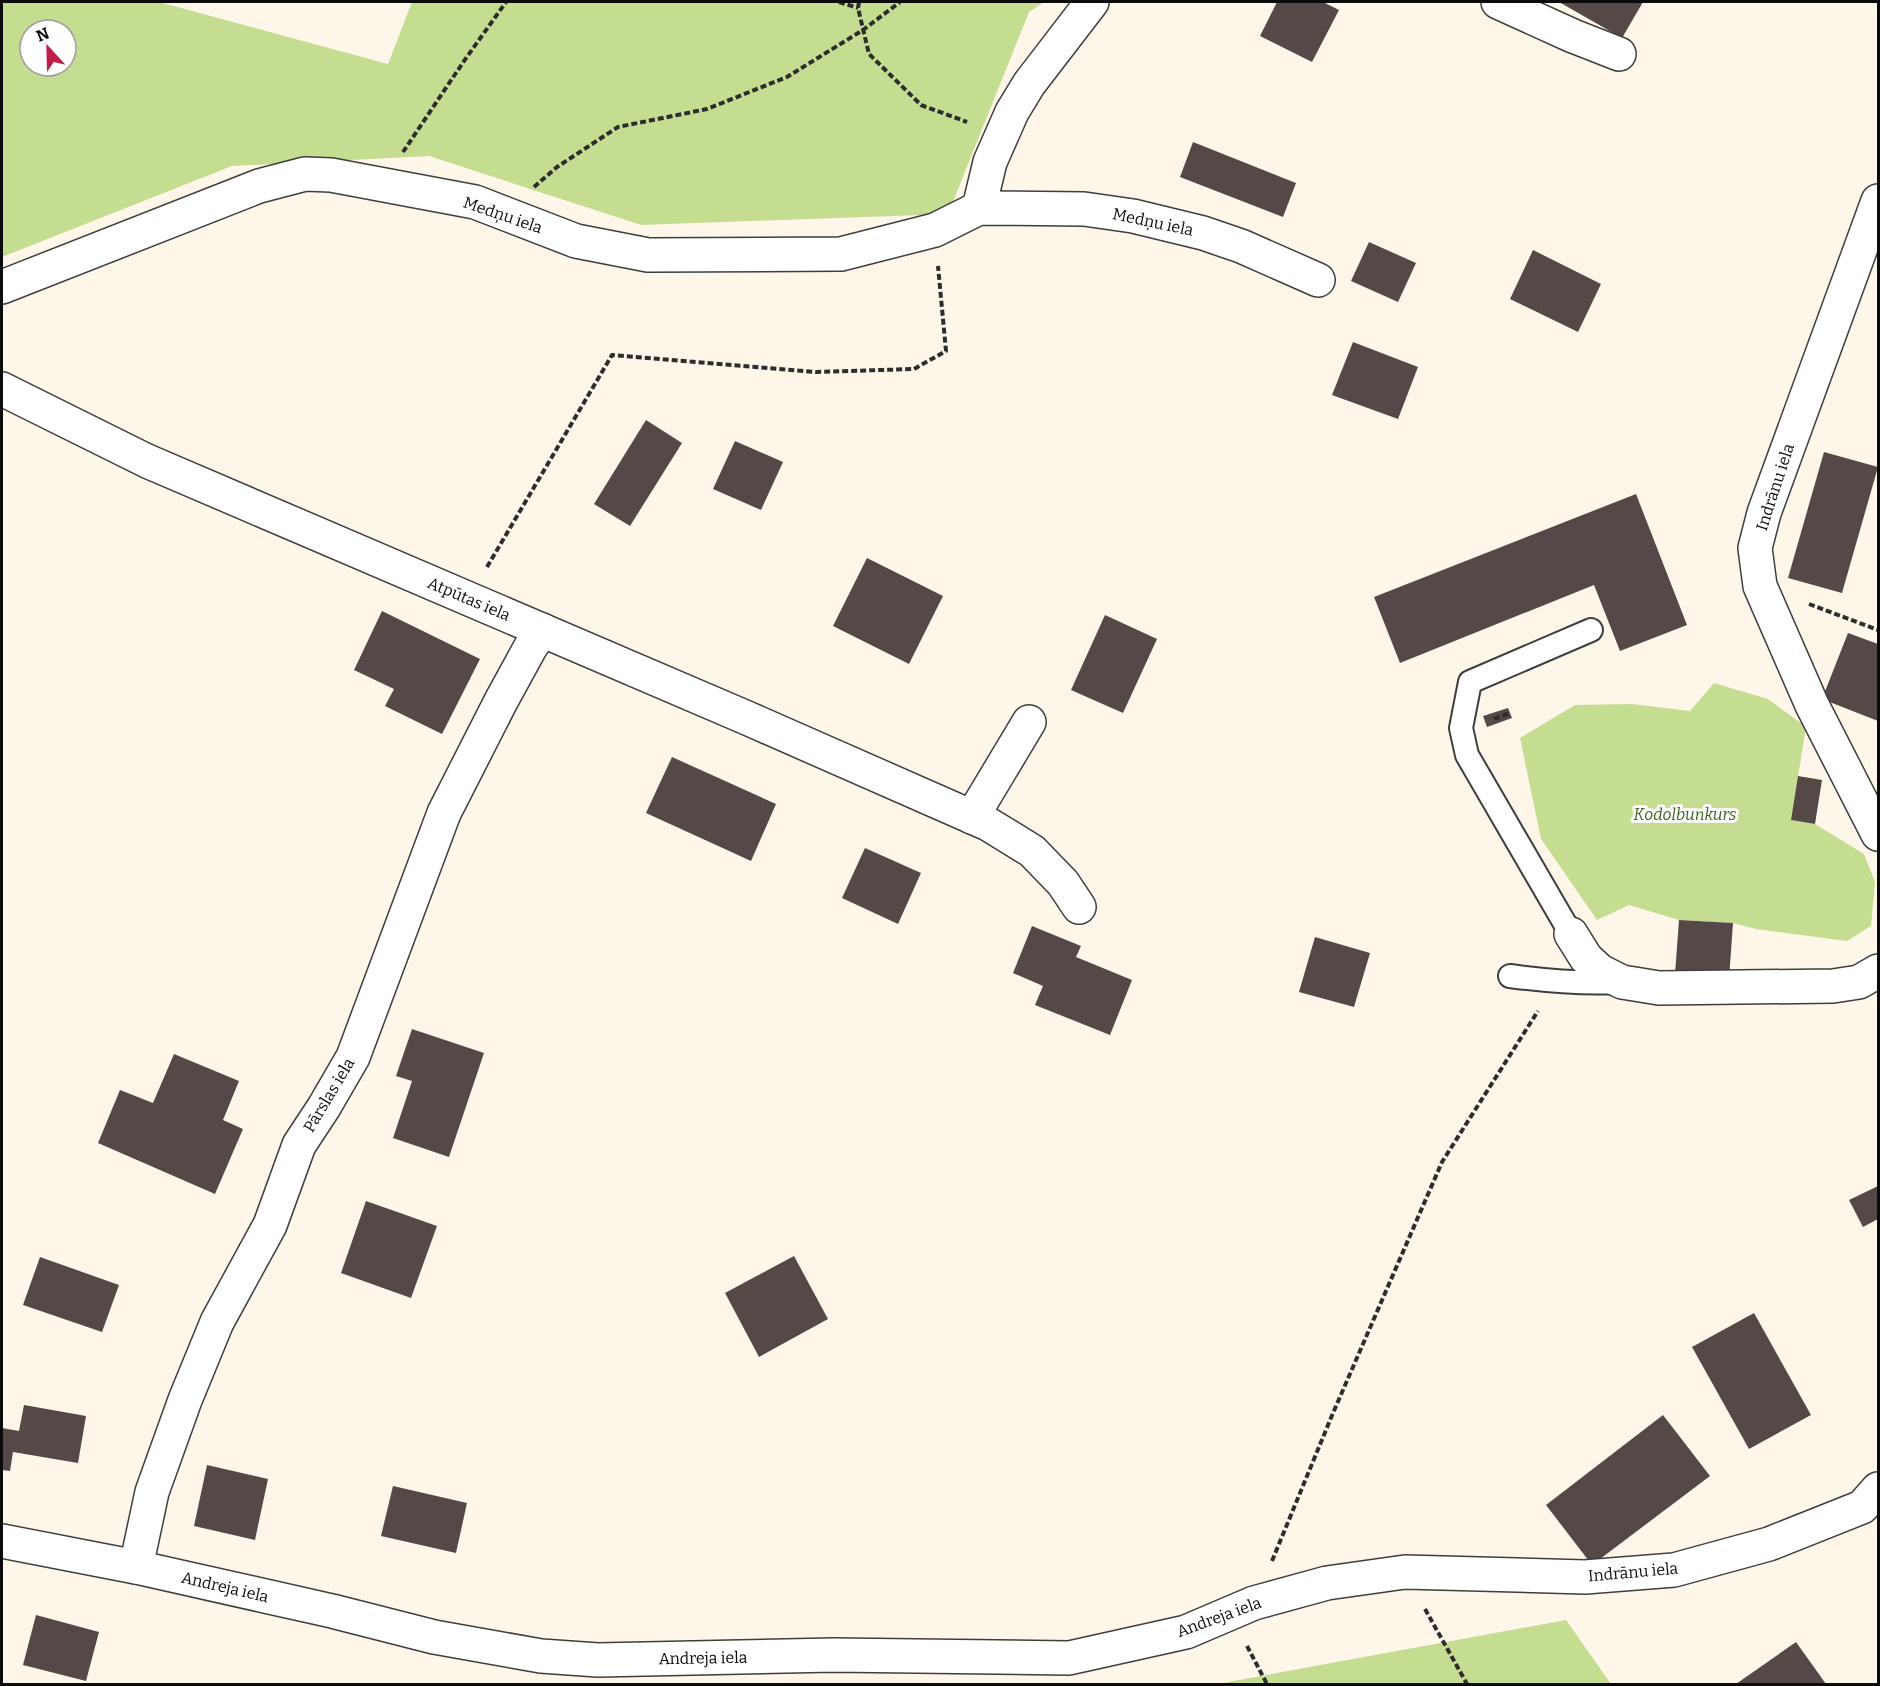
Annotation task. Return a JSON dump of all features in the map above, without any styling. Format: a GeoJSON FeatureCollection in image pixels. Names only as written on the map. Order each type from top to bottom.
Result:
{"type":"FeatureCollection","features":[{"type":"Feature","properties":{"kind":"street"},"geometry":{"type":"LineString","coordinates":[[979,208],[990,162],[1012,112],[1029,84],[1092,2]]}},
{"type":"Feature","properties":{"kind":"street"},"geometry":{"type":"LineString","coordinates":[[1498,2],[1619,54]]}},
{"type":"Feature","properties":{"kind":"street","name":"Medņu iela"},"geometry":{"type":"LineString","coordinates":[[2,287],[270,183],[305,174],[331,175],[475,202],[576,241],[648,255],[841,254],[935,230],[979,208],[1084,209],[1133,216],[1203,233],[1241,246],[1318,280]]}},
{"type":"Feature","properties":{"kind":"street","name":"Indrānu iela"},"geometry":{"type":"LineString","coordinates":[[1878,201],[1764,513],[1755,548],[1760,586],[1812,705],[1878,834]]}},
{"type":"Feature","properties":{"kind":"street","name":"Atpūtas iela"},"geometry":{"type":"LineString","coordinates":[[2,389],[147,461],[988,824],[1032,851],[1064,883],[1079,907]]}},
{"type":"Feature","properties":{"kind":"street","name":"Pārslas iela"},"geometry":{"type":"LineString","coordinates":[[136,1567],[152,1492],[185,1400],[217,1322],[270,1225],[299,1145],[353,1057],[444,813],[501,701],[542,630]]}},
{"type":"Feature","properties":{"kind":"street"},"geometry":{"type":"LineString","coordinates":[[972,817],[1029,722]]}},
{"type":"Feature","properties":{"kind":"street"},"geometry":{"type":"LineString","coordinates":[[1571,934],[1586,958],[1599,971],[1622,982],[1659,988],[1833,986],[1858,982],[1878,971]]}},
{"type":"Feature","properties":{"kind":"street","name":"Indrānu iela"},"geometry":{"type":"LineString","coordinates":[[1405,1572],[1585,1577],[1674,1570],[1790,1536],[1862,1507],[1878,1489]]}},
{"type":"Feature","properties":{"kind":"street","name":"Andreja iela"},"geometry":{"type":"LineString","coordinates":[[2,1541],[136,1567],[332,1611],[435,1637],[542,1656],[598,1660],[833,1656],[1069,1658],[1186,1632],[1254,1603],[1327,1583],[1405,1572]]}},
{"type":"Feature","properties":{"kind":"lane"},"geometry":{"type":"LineString","coordinates":[[1571,934],[1467,755],[1461,728],[1470,682],[1591,630]]}},
{"type":"Feature","properties":{"kind":"lane"},"geometry":{"type":"LineString","coordinates":[[1510,976],[1556,982],[1622,982]]}},
{"type":"Feature","properties":{"kind":"path"},"geometry":{"type":"LineString","coordinates":[[382,184],[506,2]]}},
{"type":"Feature","properties":{"kind":"path"},"geometry":{"type":"LineString","coordinates":[[839,2],[858,8]]}},
{"type":"Feature","properties":{"kind":"path"},"geometry":{"type":"LineString","coordinates":[[859,2],[858,8],[869,54],[921,105],[1002,135]]}},
{"type":"Feature","properties":{"kind":"path"},"geometry":{"type":"LineString","coordinates":[[503,213],[557,167],[618,127],[707,109],[787,77],[863,30],[900,2]]}},
{"type":"Feature","properties":{"kind":"path"},"geometry":{"type":"LineString","coordinates":[[468,599],[612,355],[816,372],[914,369],[946,351],[935,230]]}},
{"type":"Feature","properties":{"kind":"path"},"geometry":{"type":"LineString","coordinates":[[1760,586],[1878,630]]}},
{"type":"Feature","properties":{"kind":"path"},"geometry":{"type":"LineString","coordinates":[[1254,1603],[1443,1162],[1556,982]]}},
{"type":"Feature","properties":{"kind":"path"},"geometry":{"type":"LineString","coordinates":[[1405,1572],[1467,1684]]}},
{"type":"Feature","properties":{"kind":"green space"},"geometry":{"type":"Polygon","coordinates":[[[2,2],[159,2],[388,64],[412,2],[1044,2],[1029,12],[948,214],[641,225],[429,156],[232,166],[2,257],[2,2]]]}},
{"type":"Feature","properties":{"kind":"green space","name":"Kodolbunkurs"},"geometry":{"type":"Polygon","coordinates":[[[1714,683],[1768,699],[1806,727],[1791,820],[1815,824],[1864,854],[1875,882],[1871,926],[1847,941],[1756,929],[1733,923],[1679,920],[1629,905],[1597,920],[1541,839],[1520,738],[1575,705],[1632,704],[1690,711],[1714,683]]]}},
{"type":"Feature","properties":{"kind":"green space"},"geometry":{"type":"Polygon","coordinates":[[[1566,1620],[1611,1684],[1217,1684],[1566,1620]]]}},
{"type":"Feature","properties":{"kind":"building"},"geometry":{"type":"Polygon","coordinates":[[[1277,2],[1323,2],[1339,10],[1312,62],[1260,36],[1277,2]]]}},
{"type":"Feature","properties":{"kind":"building"},"geometry":{"type":"Polygon","coordinates":[[[1559,2],[1643,2],[1622,38],[1559,2]]]}},
{"type":"Feature","properties":{"kind":"building"},"geometry":{"type":"Polygon","coordinates":[[[1193,142],[1296,183],[1283,217],[1180,177],[1193,142]]]}},
{"type":"Feature","properties":{"kind":"building"},"geometry":{"type":"Polygon","coordinates":[[[1369,242],[1416,263],[1398,302],[1351,281],[1369,242]]]}},
{"type":"Feature","properties":{"kind":"building"},"geometry":{"type":"Polygon","coordinates":[[[1533,250],[1601,284],[1578,332],[1510,299],[1533,250]]]}},
{"type":"Feature","properties":{"kind":"building"},"geometry":{"type":"Polygon","coordinates":[[[1353,342],[1418,367],[1398,419],[1332,395],[1353,342]]]}},
{"type":"Feature","properties":{"kind":"building"},"geometry":{"type":"Polygon","coordinates":[[[646,420],[682,443],[630,526],[594,504],[646,420]]]}},
{"type":"Feature","properties":{"kind":"building"},"geometry":{"type":"Polygon","coordinates":[[[735,441],[783,462],[761,510],[713,489],[735,441]]]}},
{"type":"Feature","properties":{"kind":"building"},"geometry":{"type":"Polygon","coordinates":[[[1824,452],[1878,467],[1842,593],[1788,578],[1824,452]]]}},
{"type":"Feature","properties":{"kind":"building"},"geometry":{"type":"Polygon","coordinates":[[[1636,494],[1687,625],[1620,651],[1594,585],[1400,663],[1374,597],[1636,494]]]}},
{"type":"Feature","properties":{"kind":"building"},"geometry":{"type":"Polygon","coordinates":[[[867,558],[943,596],[909,664],[833,626],[867,558]]]}},
{"type":"Feature","properties":{"kind":"building"},"geometry":{"type":"Polygon","coordinates":[[[382,611],[480,659],[442,734],[385,706],[394,689],[354,670],[382,611]]]}},
{"type":"Feature","properties":{"kind":"building"},"geometry":{"type":"Polygon","coordinates":[[[1105,615],[1157,639],[1123,713],[1071,690],[1105,615]]]}},
{"type":"Feature","properties":{"kind":"building"},"geometry":{"type":"Polygon","coordinates":[[[1848,633],[1878,644],[1878,721],[1822,699],[1848,633]]]}},
{"type":"Feature","properties":{"kind":"building"},"geometry":{"type":"Polygon","coordinates":[[[1508,708],[1512,718],[1487,727],[1483,716],[1508,708]]]}},
{"type":"Feature","properties":{"kind":"building"},"geometry":{"type":"Polygon","coordinates":[[[672,757],[776,804],[751,861],[646,813],[672,757]]]}},
{"type":"Feature","properties":{"kind":"building"},"geometry":{"type":"Polygon","coordinates":[[[1798,776],[1822,780],[1815,824],[1791,820],[1798,776]]]}},
{"type":"Feature","properties":{"kind":"building"},"geometry":{"type":"Polygon","coordinates":[[[865,848],[921,873],[898,924],[842,898],[865,848]]]}},
{"type":"Feature","properties":{"kind":"building"},"geometry":{"type":"Polygon","coordinates":[[[1679,920],[1733,923],[1729,979],[1675,974],[1679,920]]]}},
{"type":"Feature","properties":{"kind":"building"},"geometry":{"type":"Polygon","coordinates":[[[1032,926],[1081,946],[1076,957],[1132,980],[1110,1035],[1035,1005],[1043,986],[1013,973],[1032,926]]]}},
{"type":"Feature","properties":{"kind":"building"},"geometry":{"type":"Polygon","coordinates":[[[1315,937],[1370,953],[1354,1007],[1299,992],[1315,937]]]}},
{"type":"Feature","properties":{"kind":"building"},"geometry":{"type":"Polygon","coordinates":[[[412,1029],[484,1053],[449,1157],[393,1138],[412,1081],[396,1076],[412,1029]]]}},
{"type":"Feature","properties":{"kind":"building"},"geometry":{"type":"Polygon","coordinates":[[[174,1054],[239,1081],[223,1120],[243,1129],[215,1194],[98,1143],[120,1090],[153,1103],[174,1054]]]}},
{"type":"Feature","properties":{"kind":"building"},"geometry":{"type":"Polygon","coordinates":[[[1878,1186],[1878,1219],[1863,1227],[1849,1200],[1878,1186]]]}},
{"type":"Feature","properties":{"kind":"building"},"geometry":{"type":"Polygon","coordinates":[[[366,1201],[437,1226],[411,1298],[341,1273],[366,1201]]]}},
{"type":"Feature","properties":{"kind":"building"},"geometry":{"type":"Polygon","coordinates":[[[794,1256],[828,1319],[759,1357],[725,1293],[794,1256]]]}},
{"type":"Feature","properties":{"kind":"building"},"geometry":{"type":"Polygon","coordinates":[[[40,1257],[119,1285],[102,1332],[23,1305],[40,1257]]]}},
{"type":"Feature","properties":{"kind":"building"},"geometry":{"type":"Polygon","coordinates":[[[1754,1313],[1811,1415],[1749,1449],[1692,1347],[1754,1313]]]}},
{"type":"Feature","properties":{"kind":"building"},"geometry":{"type":"Polygon","coordinates":[[[24,1405],[86,1416],[78,1463],[13,1452],[10,1471],[2,1470],[2,1428],[19,1431],[24,1405]]]}},
{"type":"Feature","properties":{"kind":"building"},"geometry":{"type":"Polygon","coordinates":[[[1663,1415],[1710,1476],[1592,1565],[1546,1505],[1663,1415]]]}},
{"type":"Feature","properties":{"kind":"building"},"geometry":{"type":"Polygon","coordinates":[[[207,1465],[268,1479],[255,1540],[194,1526],[207,1465]]]}},
{"type":"Feature","properties":{"kind":"building"},"geometry":{"type":"Polygon","coordinates":[[[393,1486],[467,1503],[456,1553],[381,1536],[393,1486]]]}},
{"type":"Feature","properties":{"kind":"building"},"geometry":{"type":"Polygon","coordinates":[[[36,1615],[99,1632],[86,1681],[23,1665],[36,1615]]]}},
{"type":"Feature","properties":{"kind":"building"},"geometry":{"type":"Polygon","coordinates":[[[1796,1642],[1826,1684],[1736,1684],[1796,1642]]]}}]}
